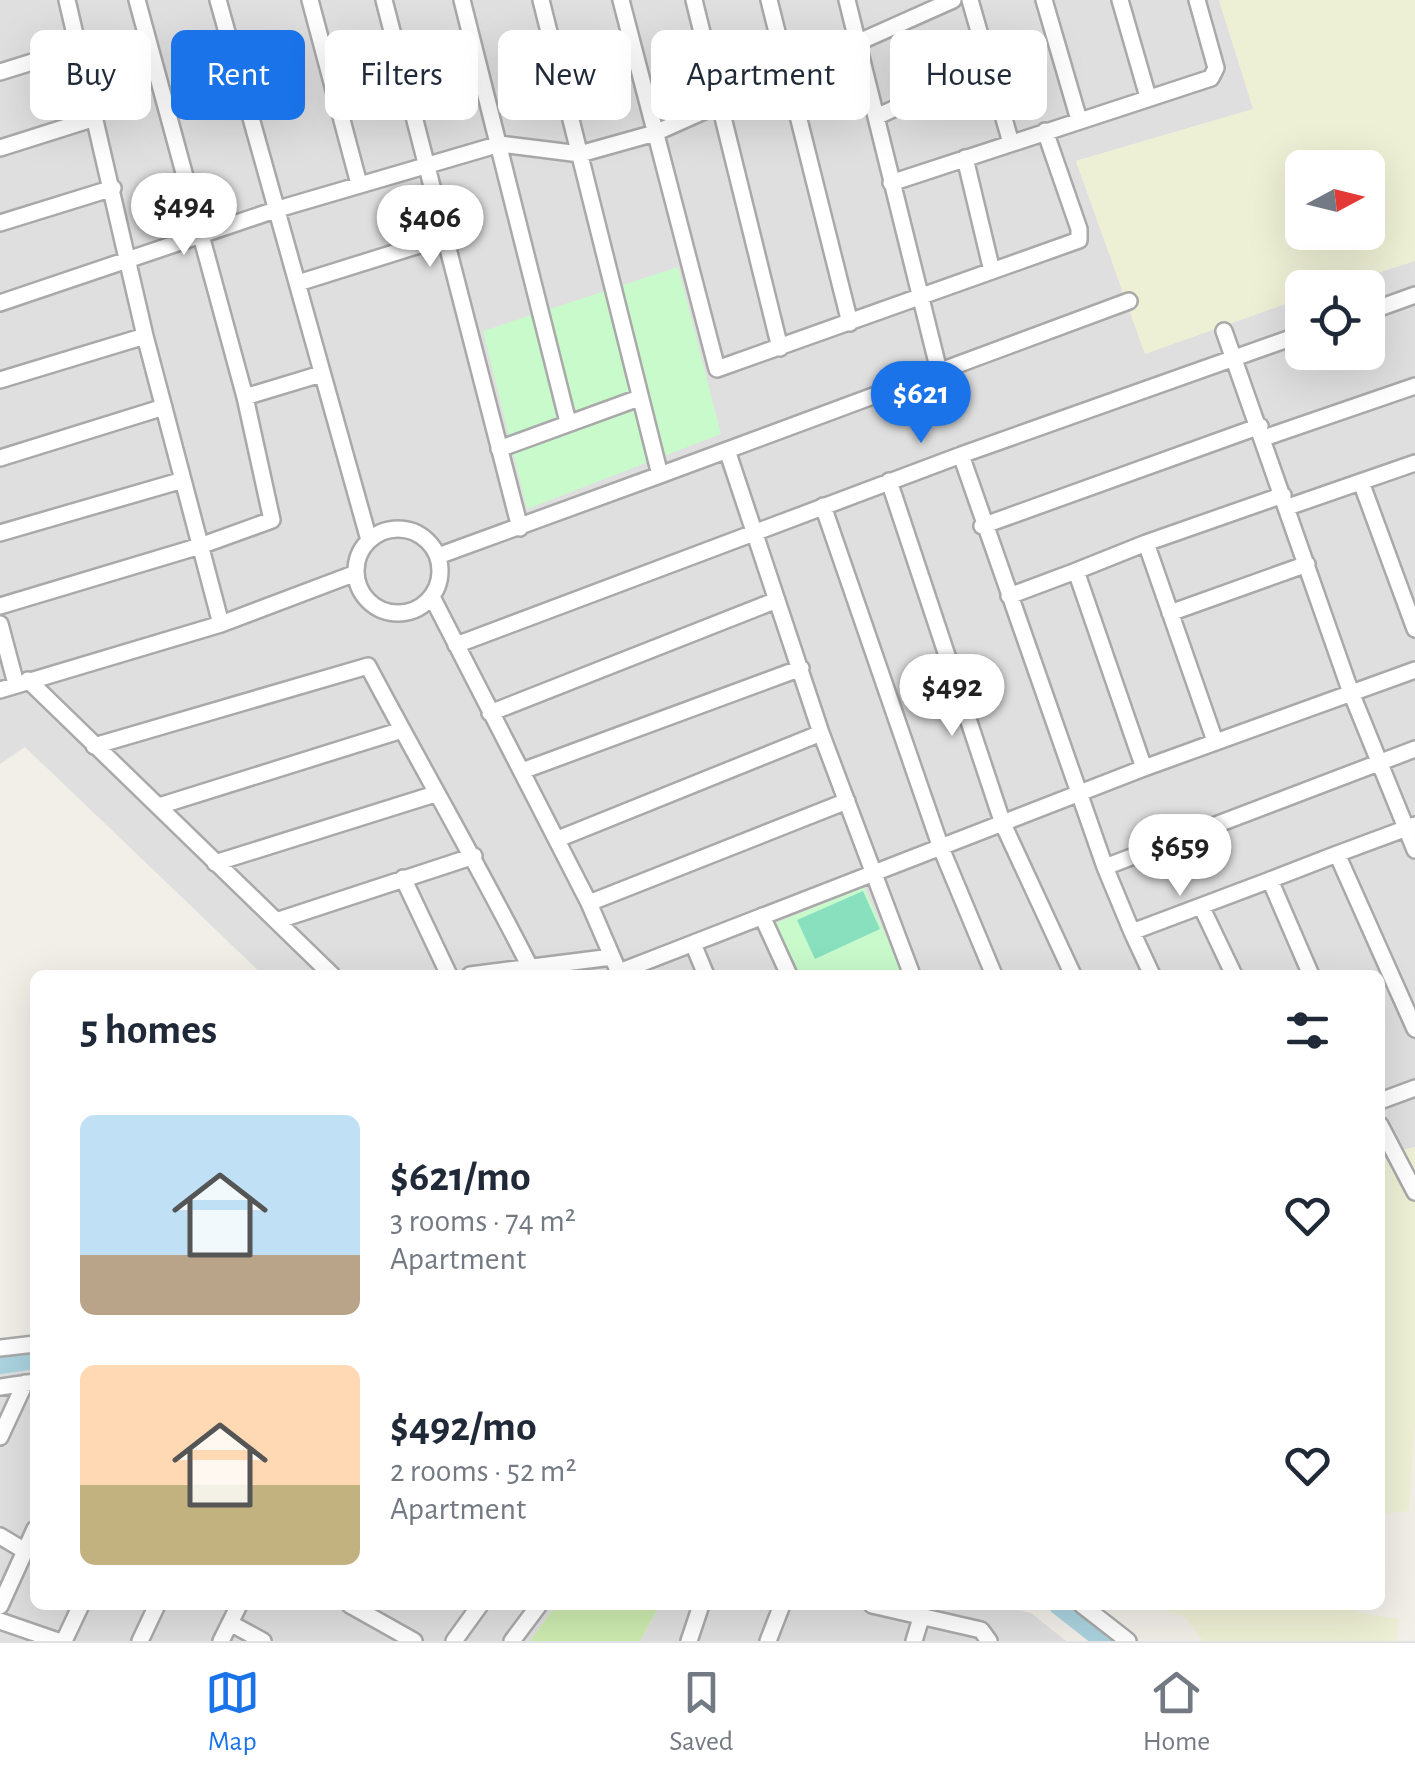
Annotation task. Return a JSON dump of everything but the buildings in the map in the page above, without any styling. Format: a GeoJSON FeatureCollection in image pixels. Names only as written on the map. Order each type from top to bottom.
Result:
{"type":"FeatureCollection","features":[{"type":"Feature","properties":{"kind":"street"},"geometry":{"type":"LineString","coordinates":[[67,0],[73,30]]}},
{"type":"Feature","properties":{"kind":"street"},"geometry":{"type":"LineString","coordinates":[[0,606],[200,546],[272,520],[246,397],[136,0]]}},
{"type":"Feature","properties":{"kind":"street"},"geometry":{"type":"LineString","coordinates":[[218,0],[369,540]]}},
{"type":"Feature","properties":{"kind":"street"},"geometry":{"type":"LineString","coordinates":[[310,0],[360,184]]}},
{"type":"Feature","properties":{"kind":"street"},"geometry":{"type":"LineString","coordinates":[[384,0],[520,528]]}},
{"type":"Feature","properties":{"kind":"street"},"geometry":{"type":"LineString","coordinates":[[462,0],[568,422]]}},
{"type":"Feature","properties":{"kind":"street"},"geometry":{"type":"LineString","coordinates":[[540,0],[660,475]]}},
{"type":"Feature","properties":{"kind":"street"},"geometry":{"type":"LineString","coordinates":[[621,0],[714,366],[727,368],[1080,237],[1045,132]]}},
{"type":"Feature","properties":{"kind":"street"},"geometry":{"type":"LineString","coordinates":[[694,0],[702,30]]}},
{"type":"Feature","properties":{"kind":"street"},"geometry":{"type":"LineString","coordinates":[[769,0],[777,30]]}},
{"type":"Feature","properties":{"kind":"street"},"geometry":{"type":"LineString","coordinates":[[846,0],[855,30]]}},
{"type":"Feature","properties":{"kind":"street"},"geometry":{"type":"LineString","coordinates":[[870,37],[953,0]]}},
{"type":"Feature","properties":{"kind":"street"},"geometry":{"type":"LineString","coordinates":[[970,0],[979,30]]}},
{"type":"Feature","properties":{"kind":"street"},"geometry":{"type":"LineString","coordinates":[[1044,0],[1080,120]]}},
{"type":"Feature","properties":{"kind":"street"},"geometry":{"type":"LineString","coordinates":[[1120,0],[1148,97]]}},
{"type":"Feature","properties":{"kind":"street"},"geometry":{"type":"LineString","coordinates":[[891,182],[1215,76],[1196,0]]}},
{"type":"Feature","properties":{"kind":"street"},"geometry":{"type":"LineString","coordinates":[[0,72],[30,63]]}},
{"type":"Feature","properties":{"kind":"street"},"geometry":{"type":"LineString","coordinates":[[870,92],[939,371]]}},
{"type":"Feature","properties":{"kind":"street"},"geometry":{"type":"LineString","coordinates":[[876,117],[890,111]]}},
{"type":"Feature","properties":{"kind":"street"},"geometry":{"type":"LineString","coordinates":[[0,148],[89,120]]}},
{"type":"Feature","properties":{"kind":"street"},"geometry":{"type":"LineString","coordinates":[[95,120],[145,336],[221,624]]}},
{"type":"Feature","properties":{"kind":"street"},"geometry":{"type":"LineString","coordinates":[[0,303],[278,209],[500,144],[580,154],[654,133],[684,120]]}},
{"type":"Feature","properties":{"kind":"street"},"geometry":{"type":"LineString","coordinates":[[724,120],[780,348]]}},
{"type":"Feature","properties":{"kind":"street"},"geometry":{"type":"LineString","coordinates":[[799,120],[850,323]]}},
{"type":"Feature","properties":{"kind":"street"},"geometry":{"type":"LineString","coordinates":[[1005,120],[1011,143]]}},
{"type":"Feature","properties":{"kind":"street"},"geometry":{"type":"LineString","coordinates":[[965,158],[992,271]]}},
{"type":"Feature","properties":{"kind":"street"},"geometry":{"type":"LineString","coordinates":[[0,222],[112,188]]}},
{"type":"Feature","properties":{"kind":"street"},"geometry":{"type":"LineString","coordinates":[[298,282],[445,238]]}},
{"type":"Feature","properties":{"kind":"street"},"geometry":{"type":"LineString","coordinates":[[1385,306],[1415,295]]}},
{"type":"Feature","properties":{"kind":"street"},"geometry":{"type":"LineString","coordinates":[[438,556],[1129,301]]}},
{"type":"Feature","properties":{"kind":"street"},"geometry":{"type":"LineString","coordinates":[[1224,330],[1350,690],[1410,826],[1415,850]]}},
{"type":"Feature","properties":{"kind":"street"},"geometry":{"type":"LineString","coordinates":[[0,380],[145,336]]}},
{"type":"Feature","properties":{"kind":"street"},"geometry":{"type":"LineString","coordinates":[[456,645],[752,531],[1285,340]]}},
{"type":"Feature","properties":{"kind":"street"},"geometry":{"type":"LineString","coordinates":[[246,397],[321,374]]}},
{"type":"Feature","properties":{"kind":"street"},"geometry":{"type":"LineString","coordinates":[[982,526],[1262,432],[1415,386]]}},
{"type":"Feature","properties":{"kind":"street"},"geometry":{"type":"LineString","coordinates":[[499,449],[640,398]]}},
{"type":"Feature","properties":{"kind":"street"},"geometry":{"type":"LineString","coordinates":[[0,458],[164,408]]}},
{"type":"Feature","properties":{"kind":"street"},"geometry":{"type":"LineString","coordinates":[[728,450],[821,732],[910,970]]}},
{"type":"Feature","properties":{"kind":"street"},"geometry":{"type":"LineString","coordinates":[[960,455],[1077,794],[1150,970]]}},
{"type":"Feature","properties":{"kind":"street"},"geometry":{"type":"LineString","coordinates":[[1010,596],[1146,544],[1415,463]]}},
{"type":"Feature","properties":{"kind":"street"},"geometry":{"type":"LineString","coordinates":[[0,533],[183,480]]}},
{"type":"Feature","properties":{"kind":"street"},"geometry":{"type":"LineString","coordinates":[[889,481],[1004,824],[1070,970]]}},
{"type":"Feature","properties":{"kind":"street"},"geometry":{"type":"LineString","coordinates":[[1361,482],[1415,629]]}},
{"type":"Feature","properties":{"kind":"street"},"geometry":{"type":"LineString","coordinates":[[824,506],[941,848],[992,970]]}},
{"type":"Feature","properties":{"kind":"street"},"geometry":{"type":"LineString","coordinates":[[393,529],[404,529],[430,543],[438,556],[440,576],[432,597],[408,613],[380,610],[361,592],[356,573],[360,552],[369,540],[393,529]]}},
{"type":"Feature","properties":{"kind":"street"},"geometry":{"type":"LineString","coordinates":[[1146,544],[1216,741]]}},
{"type":"Feature","properties":{"kind":"street"},"geometry":{"type":"LineString","coordinates":[[1170,613],[1306,564]]}},
{"type":"Feature","properties":{"kind":"street"},"geometry":{"type":"LineString","coordinates":[[1076,571],[1144,768]]}},
{"type":"Feature","properties":{"kind":"street"},"geometry":{"type":"LineString","coordinates":[[15,685],[221,624],[356,573]]}},
{"type":"Feature","properties":{"kind":"street"},"geometry":{"type":"LineString","coordinates":[[432,597],[558,839],[617,968]]}},
{"type":"Feature","properties":{"kind":"street"},"geometry":{"type":"LineString","coordinates":[[490,712],[777,600]]}},
{"type":"Feature","properties":{"kind":"street"},"geometry":{"type":"LineString","coordinates":[[0,624],[15,685],[94,746],[160,806],[327,970]]}},
{"type":"Feature","properties":{"kind":"street"},"geometry":{"type":"LineString","coordinates":[[94,746],[368,666],[474,856],[530,969]]}},
{"type":"Feature","properties":{"kind":"street"},"geometry":{"type":"LineString","coordinates":[[522,771],[802,668]]}},
{"type":"Feature","properties":{"kind":"street"},"geometry":{"type":"LineString","coordinates":[[520,970],[617,968],[694,946],[1144,768],[1350,690],[1415,670]]}},
{"type":"Feature","properties":{"kind":"street"},"geometry":{"type":"LineString","coordinates":[[160,806],[402,730]]}},
{"type":"Feature","properties":{"kind":"street"},"geometry":{"type":"LineString","coordinates":[[558,839],[821,732]]}},
{"type":"Feature","properties":{"kind":"street"},"geometry":{"type":"LineString","coordinates":[[1105,867],[1415,749]]}},
{"type":"Feature","properties":{"kind":"street"},"geometry":{"type":"LineString","coordinates":[[215,863],[436,794]]}},
{"type":"Feature","properties":{"kind":"street"},"geometry":{"type":"LineString","coordinates":[[589,903],[847,801]]}},
{"type":"Feature","properties":{"kind":"street"},"geometry":{"type":"LineString","coordinates":[[1132,932],[1410,826]]}},
{"type":"Feature","properties":{"kind":"street"},"geometry":{"type":"LineString","coordinates":[[1337,854],[1415,1029]]}},
{"type":"Feature","properties":{"kind":"street"},"geometry":{"type":"LineString","coordinates":[[279,920],[474,856]]}},
{"type":"Feature","properties":{"kind":"street"},"geometry":{"type":"LineString","coordinates":[[403,878],[446,970]]}},
{"type":"Feature","properties":{"kind":"street"},"geometry":{"type":"LineString","coordinates":[[1270,880],[1309,970]]}},
{"type":"Feature","properties":{"kind":"street"},"geometry":{"type":"LineString","coordinates":[[1201,906],[1232,970]]}},
{"type":"Feature","properties":{"kind":"street"},"geometry":{"type":"LineString","coordinates":[[762,916],[787,970]]}},
{"type":"Feature","properties":{"kind":"street"},"geometry":{"type":"LineString","coordinates":[[694,946],[704,970]]}},
{"type":"Feature","properties":{"kind":"street"},"geometry":{"type":"LineString","coordinates":[[1385,1099],[1415,1088]]}},
{"type":"Feature","properties":{"kind":"street"},"geometry":{"type":"LineString","coordinates":[[1385,1135],[1415,1192]]}},
{"type":"Feature","properties":{"kind":"street"},"geometry":{"type":"LineString","coordinates":[[0,1348],[30,1345]]}},
{"type":"Feature","properties":{"kind":"street"},"geometry":{"type":"LineString","coordinates":[[0,1387],[30,1382]]}},
{"type":"Feature","properties":{"kind":"street"},"geometry":{"type":"LineString","coordinates":[[0,1436],[30,1382]]}},
{"type":"Feature","properties":{"kind":"street"},"geometry":{"type":"LineString","coordinates":[[0,1536],[24,1551]]}},
{"type":"Feature","properties":{"kind":"street"},"geometry":{"type":"LineString","coordinates":[[0,1606],[30,1539]]}},
{"type":"Feature","properties":{"kind":"street"},"geometry":{"type":"LineString","coordinates":[[0,1621],[61,1641],[78,1610]]}},
{"type":"Feature","properties":{"kind":"street"},"geometry":{"type":"LineString","coordinates":[[140,1641],[155,1610]]}},
{"type":"Feature","properties":{"kind":"street"},"geometry":{"type":"LineString","coordinates":[[221,1641],[236,1610]]}},
{"type":"Feature","properties":{"kind":"street"},"geometry":{"type":"LineString","coordinates":[[360,1610],[414,1641]]}},
{"type":"Feature","properties":{"kind":"street"},"geometry":{"type":"LineString","coordinates":[[379,1620],[386,1610]]}},
{"type":"Feature","properties":{"kind":"street"},"geometry":{"type":"LineString","coordinates":[[454,1641],[476,1610]]}},
{"type":"Feature","properties":{"kind":"street"},"geometry":{"type":"LineString","coordinates":[[512,1641],[535,1610]]}},
{"type":"Feature","properties":{"kind":"street"},"geometry":{"type":"LineString","coordinates":[[688,1641],[699,1610]]}},
{"type":"Feature","properties":{"kind":"street"},"geometry":{"type":"LineString","coordinates":[[768,1641],[780,1610]]}},
{"type":"Feature","properties":{"kind":"street"},"geometry":{"type":"LineString","coordinates":[[891,1610],[980,1630],[988,1641]]}},
{"type":"Feature","properties":{"kind":"street"},"geometry":{"type":"LineString","coordinates":[[1088,1610],[1128,1641]]}},
{"type":"Feature","properties":{"kind":"street"},"geometry":{"type":"LineString","coordinates":[[914,1641],[921,1618]]}},
{"type":"Feature","properties":{"kind":"street"},"geometry":{"type":"LineString","coordinates":[[230,1623],[263,1641]]}},
{"type":"Feature","properties":{"kind":"shaded area"},"geometry":{"type":"Polygon","coordinates":[[[0,0],[1219,0],[1254,109],[1076,161],[1145,353],[1285,304],[1285,370],[1385,370],[1385,270],[1415,261],[1415,1147],[1385,1154],[1385,970],[258,970],[25,747],[0,764],[0,0]]]}},
{"type":"Feature","properties":{"kind":"shaded area"},"geometry":{"type":"Polygon","coordinates":[[[0,1339],[30,1339],[30,1610],[552,1610],[530,1641],[0,1641],[0,1339]]]}},
{"type":"Feature","properties":{"kind":"shaded area"},"geometry":{"type":"Polygon","coordinates":[[[657,1610],[1018,1610],[1031,1613],[1066,1641],[640,1641],[657,1610]]]}},
{"type":"Feature","properties":{"kind":"green space"},"geometry":{"type":"Polygon","coordinates":[[[1219,0],[1415,0],[1415,261],[1385,270],[1285,270],[1285,304],[1145,354],[1076,161],[1253,109],[1219,0]]]}},
{"type":"Feature","properties":{"kind":"green space"},"geometry":{"type":"Polygon","coordinates":[[[678,267],[721,434],[527,509],[483,331],[678,267]]]}},
{"type":"Feature","properties":{"kind":"green space"},"geometry":{"type":"Polygon","coordinates":[[[864,887],[901,970],[793,970],[773,924],[864,887]]]}},
{"type":"Feature","properties":{"kind":"green space"},"geometry":{"type":"Polygon","coordinates":[[[863,891],[880,929],[815,959],[797,920],[863,891]]]}},
{"type":"Feature","properties":{"kind":"green space"},"geometry":{"type":"Polygon","coordinates":[[[1415,1147],[1415,1420],[1409,1511],[1385,1513],[1385,1154],[1415,1147]]]}},
{"type":"Feature","properties":{"kind":"green space"},"geometry":{"type":"Polygon","coordinates":[[[552,1610],[657,1610],[640,1641],[530,1641],[552,1610]]]}},
{"type":"Feature","properties":{"kind":"green space"},"geometry":{"type":"Polygon","coordinates":[[[1166,1610],[1357,1610],[1399,1619],[1396,1641],[1203,1641],[1185,1617],[1166,1610]]]}},
{"type":"Feature","properties":{"kind":"waterway"},"geometry":{"type":"LineString","coordinates":[[0,1365],[30,1361]]}},
{"type":"Feature","properties":{"kind":"waterway"},"geometry":{"type":"LineString","coordinates":[[1063,1610],[1103,1641]]}}]}
